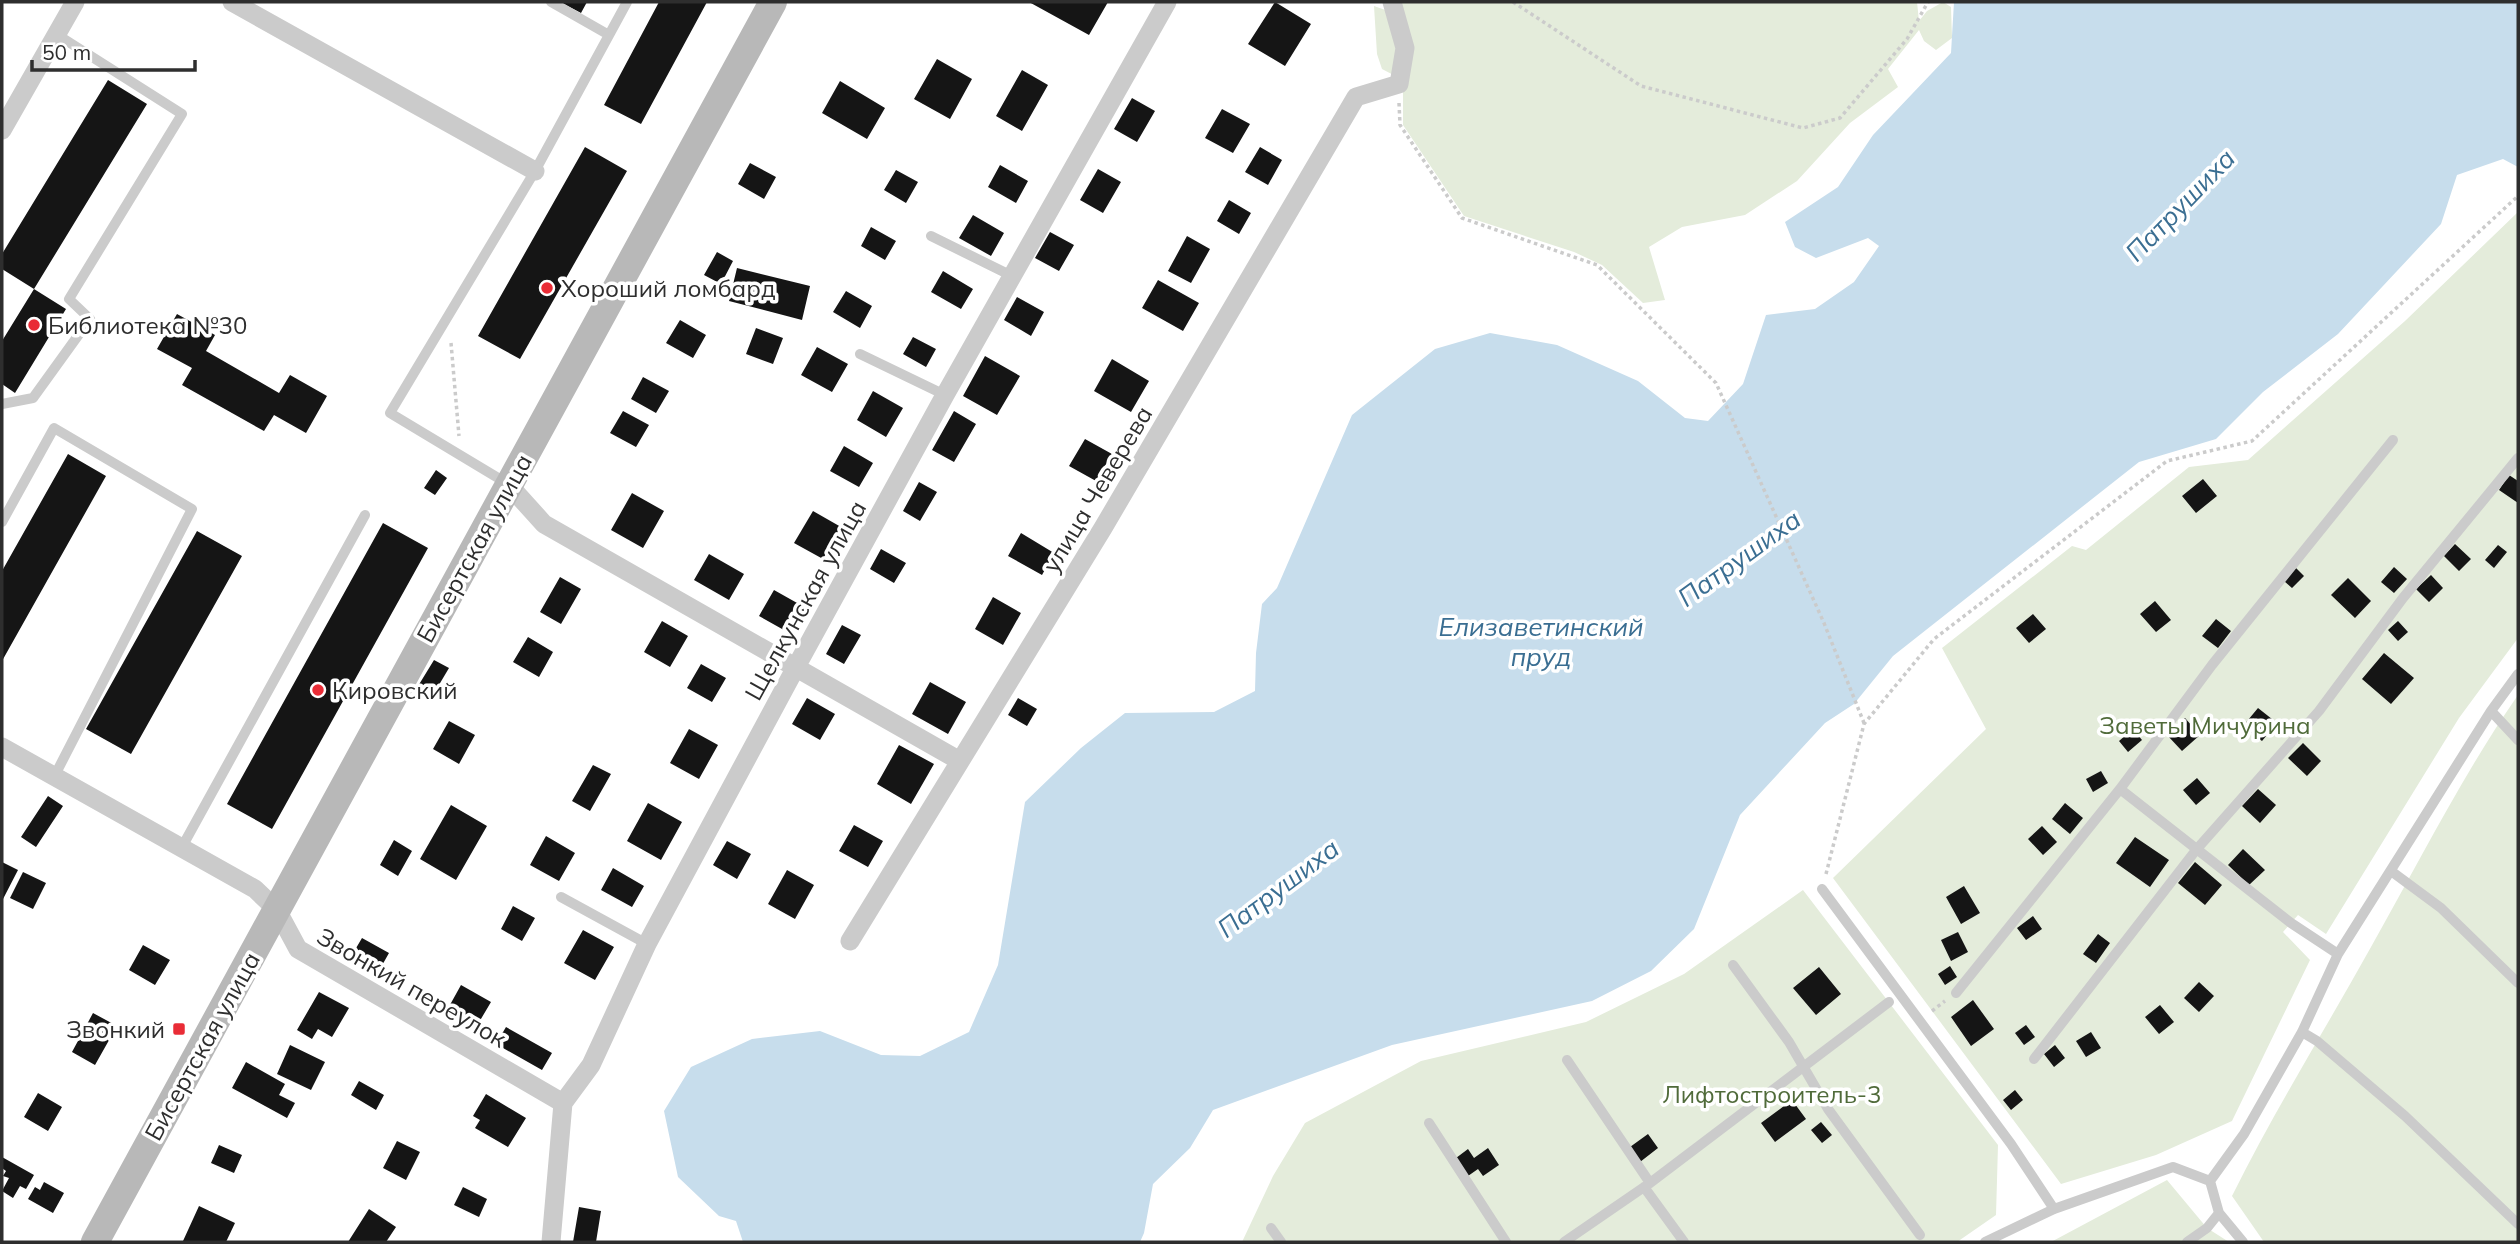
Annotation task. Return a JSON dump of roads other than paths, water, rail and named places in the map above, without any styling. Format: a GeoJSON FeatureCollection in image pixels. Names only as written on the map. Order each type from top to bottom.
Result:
{"type":"FeatureCollection","features":[{"type":"Feature","properties":{"kind":"main road","name":"Бисертская улица"},"geometry":{"type":"LineString","coordinates":[[95,1242],[773,2]]}},
{"type":"Feature","properties":{"kind":"street"},"geometry":{"type":"LineString","coordinates":[[2,130],[75,2]]}},
{"type":"Feature","properties":{"kind":"street"},"geometry":{"type":"LineString","coordinates":[[232,2],[535,171]]}},
{"type":"Feature","properties":{"kind":"street","name":"Щелкунская улица"},"geometry":{"type":"LineString","coordinates":[[563,1103],[590,1065],[647,944],[945,395],[1167,2]]}},
{"type":"Feature","properties":{"kind":"street","name":"улица Чеверева"},"geometry":{"type":"LineString","coordinates":[[850,941],[1103,528],[1356,97],[1399,84],[1405,48],[1392,2]]}},
{"type":"Feature","properties":{"kind":"street"},"geometry":{"type":"LineString","coordinates":[[508,484],[544,523],[960,761]]}},
{"type":"Feature","properties":{"kind":"street","name":"Звонкий переулок"},"geometry":{"type":"LineString","coordinates":[[2,747],[241,880],[277,910],[298,949],[563,1103]]}},
{"type":"Feature","properties":{"kind":"street"},"geometry":{"type":"LineString","coordinates":[[551,1242],[563,1103]]}},
{"type":"Feature","properties":{"kind":"lane"},"geometry":{"type":"LineString","coordinates":[[551,2],[609,35]]}},
{"type":"Feature","properties":{"kind":"lane"},"geometry":{"type":"LineString","coordinates":[[508,484],[390,413],[535,171],[628,2]]}},
{"type":"Feature","properties":{"kind":"lane"},"geometry":{"type":"LineString","coordinates":[[2,404],[33,398],[90,318],[69,299],[182,114],[56,34]]}},
{"type":"Feature","properties":{"kind":"lane"},"geometry":{"type":"LineString","coordinates":[[932,236],[1012,276]]}},
{"type":"Feature","properties":{"kind":"lane"},"geometry":{"type":"LineString","coordinates":[[860,354],[945,395]]}},
{"type":"Feature","properties":{"kind":"lane"},"geometry":{"type":"LineString","coordinates":[[2,522],[54,428],[192,509],[54,777]]}},
{"type":"Feature","properties":{"kind":"lane"},"geometry":{"type":"LineString","coordinates":[[1956,993],[2120,789],[2212,665],[2393,440]]}},
{"type":"Feature","properties":{"kind":"lane"},"geometry":{"type":"LineString","coordinates":[[2034,1059],[2196,850],[2319,711],[2403,598],[2518,458]]}},
{"type":"Feature","properties":{"kind":"lane"},"geometry":{"type":"LineString","coordinates":[[182,847],[365,515]]}},
{"type":"Feature","properties":{"kind":"lane"},"geometry":{"type":"LineString","coordinates":[[2210,1181],[2244,1134],[2302,1032],[2339,954],[2491,711],[2518,674]]}},
{"type":"Feature","properties":{"kind":"lane"},"geometry":{"type":"LineString","coordinates":[[2491,711],[2518,740]]}},
{"type":"Feature","properties":{"kind":"lane"},"geometry":{"type":"LineString","coordinates":[[2120,789],[2291,923],[2339,954]]}},
{"type":"Feature","properties":{"kind":"lane"},"geometry":{"type":"LineString","coordinates":[[2391,871],[2441,908],[2518,983]]}},
{"type":"Feature","properties":{"kind":"lane"},"geometry":{"type":"LineString","coordinates":[[1822,889],[2011,1144],[2054,1209]]}},
{"type":"Feature","properties":{"kind":"lane"},"geometry":{"type":"LineString","coordinates":[[561,897],[647,944]]}},
{"type":"Feature","properties":{"kind":"lane"},"geometry":{"type":"LineString","coordinates":[[1733,965],[1789,1042],[1828,1109],[1920,1236]]}},
{"type":"Feature","properties":{"kind":"lane"},"geometry":{"type":"LineString","coordinates":[[1564,1242],[1647,1185],[1889,1002]]}},
{"type":"Feature","properties":{"kind":"lane"},"geometry":{"type":"LineString","coordinates":[[2302,1032],[2317,1041],[2405,1116],[2518,1224]]}},
{"type":"Feature","properties":{"kind":"lane"},"geometry":{"type":"LineString","coordinates":[[1567,1060],[1684,1242]]}},
{"type":"Feature","properties":{"kind":"lane"},"geometry":{"type":"LineString","coordinates":[[1429,1123],[1506,1242]]}},
{"type":"Feature","properties":{"kind":"lane"},"geometry":{"type":"LineString","coordinates":[[1985,1242],[2054,1209],[2173,1167],[2210,1181]]}},
{"type":"Feature","properties":{"kind":"lane"},"geometry":{"type":"LineString","coordinates":[[2210,1181],[2219,1213],[2243,1242]]}},
{"type":"Feature","properties":{"kind":"lane"},"geometry":{"type":"LineString","coordinates":[[2187,1242],[2207,1228],[2219,1213]]}},
{"type":"Feature","properties":{"kind":"lane"},"geometry":{"type":"LineString","coordinates":[[1271,1228],[1281,1242]]}},
{"type":"Feature","properties":{"kind":"water","name":"Елизаветинский пруд"},"geometry":{"type":"Polygon","coordinates":[[[1954,2],[2518,2],[2518,167],[2503,159],[2457,175],[2441,224],[2338,334],[2263,392],[2216,439],[2139,462],[1893,656],[1854,704],[1825,723],[1740,815],[1694,929],[1651,971],[1592,1001],[1392,1045],[1213,1110],[1190,1148],[1153,1184],[1140,1242],[743,1242],[736,1221],[719,1216],[678,1177],[664,1111],[691,1067],[752,1039],[820,1031],[881,1055],[920,1056],[969,1032],[998,965],[1025,802],[1081,748],[1125,713],[1214,712],[1255,691],[1262,604],[1277,588],[1352,415],[1435,349],[1490,333],[1557,345],[1638,381],[1685,418],[1708,421],[1743,384],[1766,315],[1815,309],[1854,282],[1879,246],[1868,238],[1816,258],[1795,247],[1785,222],[1838,187],[1873,135],[1951,53],[1954,2]]]}},
{"type":"Feature","properties":{"kind":"place","name":"Хороший ломбард"},"geometry":{"type":"Point","coordinates":[547,288]}},
{"type":"Feature","properties":{"kind":"place","name":"Библиотека №30"},"geometry":{"type":"Point","coordinates":[34,325]}},
{"type":"Feature","properties":{"kind":"place","name":"Кировский"},"geometry":{"type":"Point","coordinates":[318,690]}},
{"type":"Feature","properties":{"kind":"place","name":"Звонкий"},"geometry":{"type":"Point","coordinates":[179,1029]}},
{"type":"Feature","properties":{"kind":"water label","name":"Патрушиха"},"geometry":{"type":"Point","coordinates":[2180,205]}},
{"type":"Feature","properties":{"kind":"water label","name":"Патрушиха"},"geometry":{"type":"Point","coordinates":[1739,558]}},
{"type":"Feature","properties":{"kind":"water label","name":"Патрушиха"},"geometry":{"type":"Point","coordinates":[1278,888]}},
{"type":"Feature","properties":{"kind":"park label","name":"Заветы Мичурина"},"geometry":{"type":"Point","coordinates":[2205,725]}},
{"type":"Feature","properties":{"kind":"park label","name":"Лифтостроитель-3"},"geometry":{"type":"Point","coordinates":[1772,1094]}}]}
